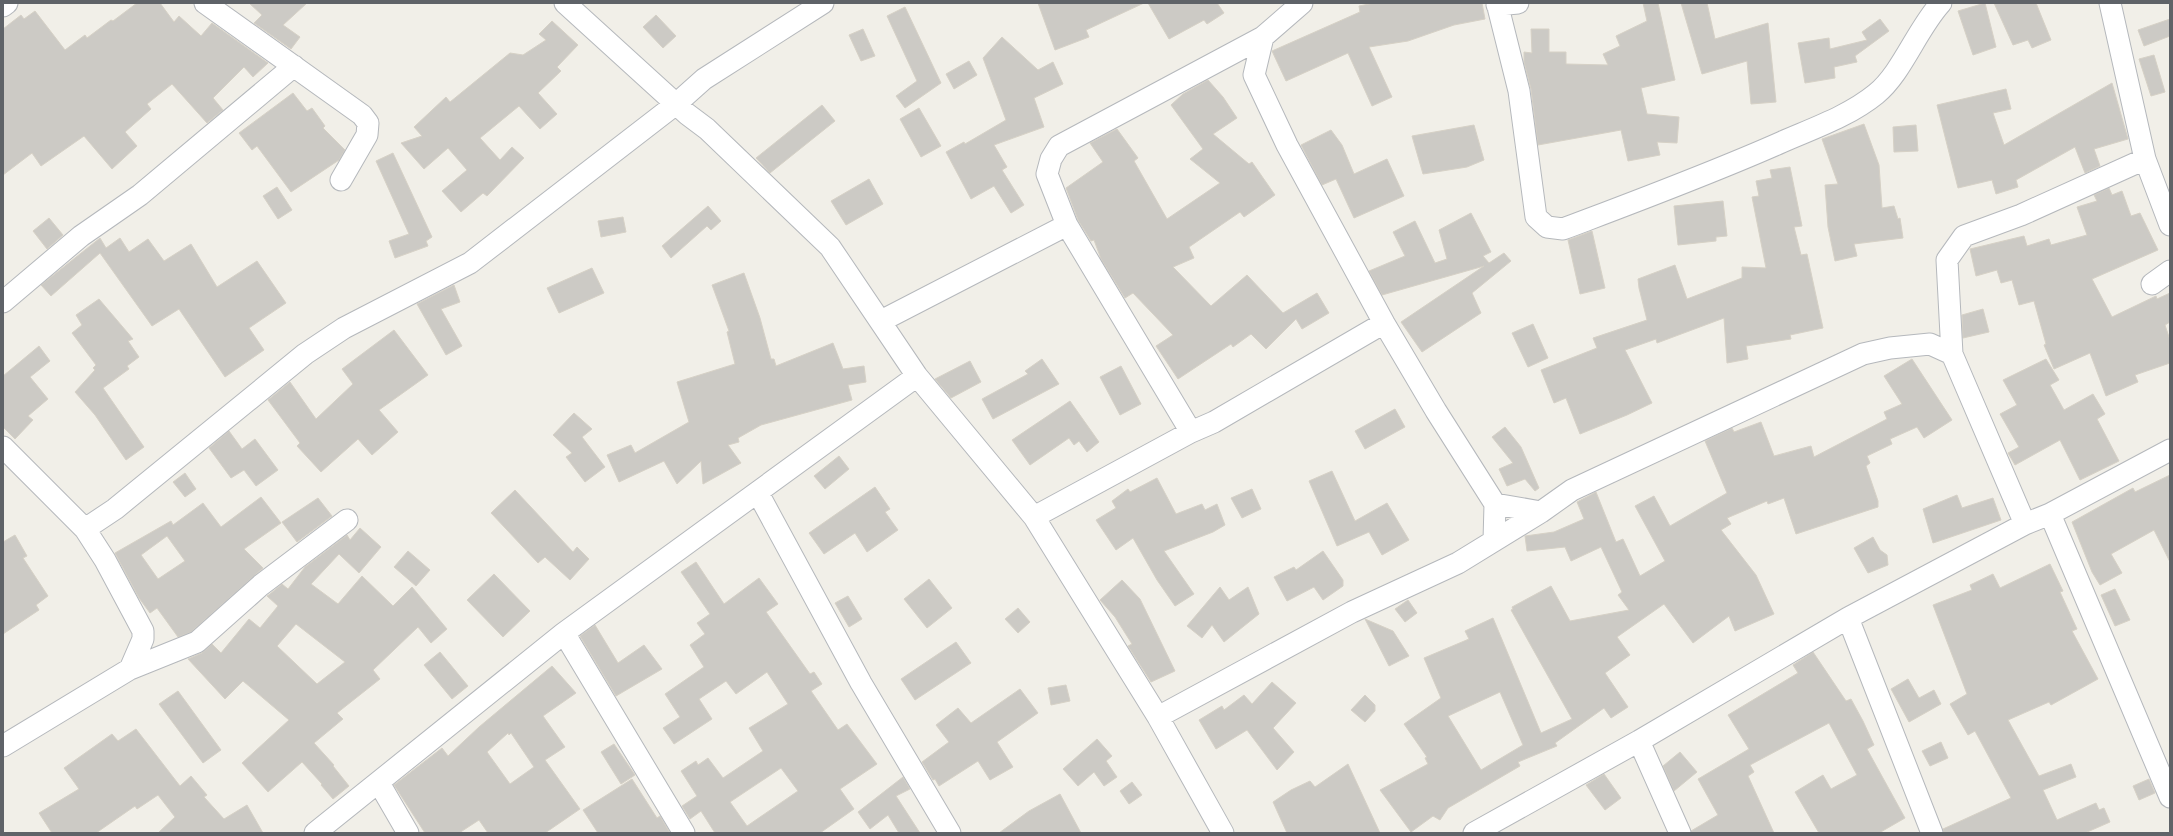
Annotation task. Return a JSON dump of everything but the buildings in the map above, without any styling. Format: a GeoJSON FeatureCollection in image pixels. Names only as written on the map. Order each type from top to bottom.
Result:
{"type":"FeatureCollection","features":[{"type":"Feature","properties":{"kind":"street"},"geometry":{"type":"LineString","coordinates":[[3,6],[7,3]]}},
{"type":"Feature","properties":{"kind":"street"},"geometry":{"type":"LineString","coordinates":[[205,3],[362,115],[368,123],[366,135],[341,180]]}},
{"type":"Feature","properties":{"kind":"street"},"geometry":{"type":"LineString","coordinates":[[565,3],[676,104],[707,130],[830,247],[917,376],[1034,518],[1158,717],[1223,833]]}},
{"type":"Feature","properties":{"kind":"street"},"geometry":{"type":"LineString","coordinates":[[85,529],[115,509],[304,354],[344,328],[470,263],[676,104],[704,79],[823,3]]}},
{"type":"Feature","properties":{"kind":"street"},"geometry":{"type":"LineString","coordinates":[[1191,432],[1067,225],[1047,174],[1050,159],[1059,146],[1221,58],[1263,37],[1302,3]]}},
{"type":"Feature","properties":{"kind":"street"},"geometry":{"type":"LineString","coordinates":[[1518,3],[1497,4],[1519,91],[1536,216],[1547,227],[1563,229],[1711,173],[1848,113],[1877,93],[1894,73],[1916,36],[1941,3]]}},
{"type":"Feature","properties":{"kind":"street"},"geometry":{"type":"LineString","coordinates":[[2110,3],[2144,159],[2170,225]]}},
{"type":"Feature","properties":{"kind":"street"},"geometry":{"type":"LineString","coordinates":[[1263,37],[1254,75],[1286,145],[1384,323],[1436,412],[1495,504],[1494,541]]}},
{"type":"Feature","properties":{"kind":"street"},"geometry":{"type":"LineString","coordinates":[[1221,58],[1254,75]]}},
{"type":"Feature","properties":{"kind":"street"},"geometry":{"type":"LineString","coordinates":[[3,302],[81,236],[140,195],[294,66]]}},
{"type":"Feature","properties":{"kind":"street"},"geometry":{"type":"LineString","coordinates":[[656,85],[704,79]]}},
{"type":"Feature","properties":{"kind":"street"},"geometry":{"type":"LineString","coordinates":[[2025,524],[1952,354],[1948,260],[1964,236],[2022,215],[2144,159]]}},
{"type":"Feature","properties":{"kind":"street"},"geometry":{"type":"LineString","coordinates":[[881,321],[1067,225]]}},
{"type":"Feature","properties":{"kind":"street"},"geometry":{"type":"LineString","coordinates":[[2152,284],[2170,271]]}},
{"type":"Feature","properties":{"kind":"street"},"geometry":{"type":"LineString","coordinates":[[1034,518],[1191,432],[1214,422],[1384,323]]}},
{"type":"Feature","properties":{"kind":"street"},"geometry":{"type":"LineString","coordinates":[[1158,717],[1352,612],[1458,563],[1540,512],[1572,490],[1863,354],[1890,348],[1930,344],[1952,354]]}},
{"type":"Feature","properties":{"kind":"street"},"geometry":{"type":"LineString","coordinates":[[316,833],[564,633],[917,376]]}},
{"type":"Feature","properties":{"kind":"street"},"geometry":{"type":"LineString","coordinates":[[3,447],[85,529],[105,560],[143,631],[143,639],[130,670]]}},
{"type":"Feature","properties":{"kind":"street"},"geometry":{"type":"LineString","coordinates":[[1474,833],[1638,741],[1848,618],[2025,524],[2050,514],[2170,450]]}},
{"type":"Feature","properties":{"kind":"street"},"geometry":{"type":"LineString","coordinates":[[758,493],[861,684],[950,833]]}},
{"type":"Feature","properties":{"kind":"street"},"geometry":{"type":"LineString","coordinates":[[1495,504],[1540,512]]}},
{"type":"Feature","properties":{"kind":"street"},"geometry":{"type":"LineString","coordinates":[[2050,514],[2170,797]]}},
{"type":"Feature","properties":{"kind":"street"},"geometry":{"type":"LineString","coordinates":[[3,746],[130,670],[197,642],[261,585],[347,520]]}},
{"type":"Feature","properties":{"kind":"street"},"geometry":{"type":"LineString","coordinates":[[1848,618],[1932,833]]}},
{"type":"Feature","properties":{"kind":"street"},"geometry":{"type":"LineString","coordinates":[[564,633],[684,833]]}},
{"type":"Feature","properties":{"kind":"street"},"geometry":{"type":"LineString","coordinates":[[1638,741],[1680,833]]}},
{"type":"Feature","properties":{"kind":"street"},"geometry":{"type":"LineString","coordinates":[[379,783],[408,833]]}}]}
